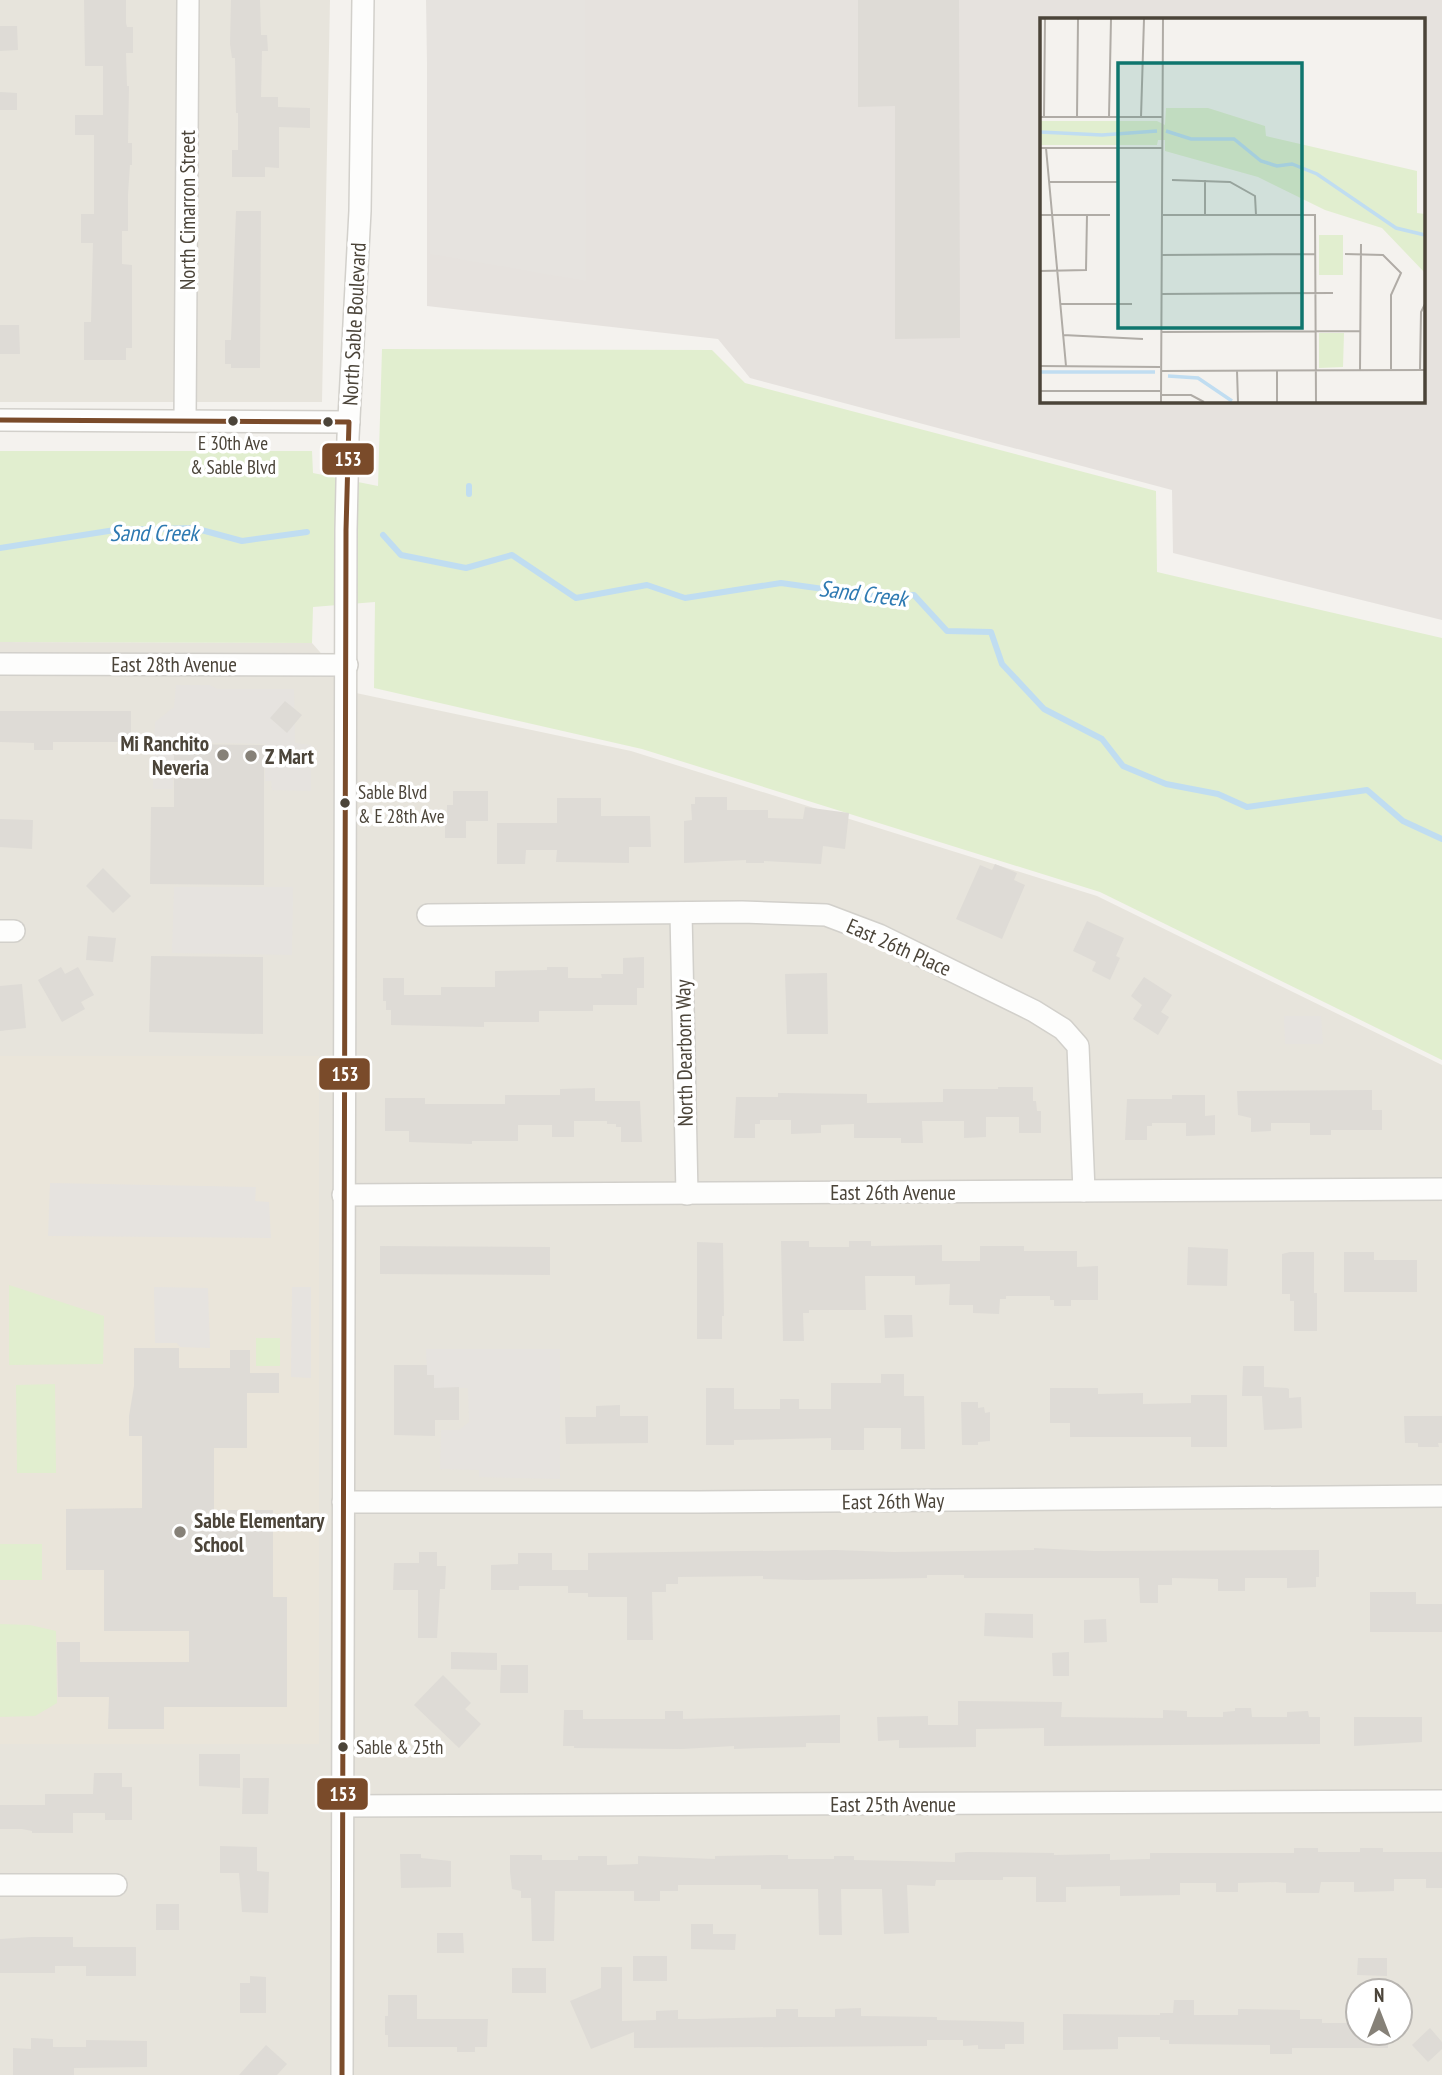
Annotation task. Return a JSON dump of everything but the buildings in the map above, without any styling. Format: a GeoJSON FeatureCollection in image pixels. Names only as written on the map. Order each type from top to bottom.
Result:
{"type":"FeatureCollection","features":[{"type":"Feature","properties":{"kind":"street","name":"North Cimarron Street"},"geometry":{"type":"LineString","coordinates":[[185,420],[188,0]]}},
{"type":"Feature","properties":{"kind":"street","name":"North Sable Boulevard"},"geometry":{"type":"LineString","coordinates":[[342,2075],[347,478],[360,198],[363,0]]}},
{"type":"Feature","properties":{"kind":"street"},"geometry":{"type":"LineString","coordinates":[[0,420],[349,422]]}},
{"type":"Feature","properties":{"kind":"street","name":"East 28th Avenue"},"geometry":{"type":"LineString","coordinates":[[0,664],[347,665]]}},
{"type":"Feature","properties":{"kind":"street","name":"North Dearborn Way"},"geometry":{"type":"LineString","coordinates":[[681,913],[687,1194]]}},
{"type":"Feature","properties":{"kind":"street","name":"East 26th Place"},"geometry":{"type":"LineString","coordinates":[[428,915],[826,915],[879,935],[1034,1011],[1063,1029],[1078,1046],[1084,1191]]}},
{"type":"Feature","properties":{"kind":"street","name":"East 26th Avenue"},"geometry":{"type":"LineString","coordinates":[[344,1195],[1442,1189]]}},
{"type":"Feature","properties":{"kind":"street","name":"East 26th Way"},"geometry":{"type":"LineString","coordinates":[[344,1502],[1442,1496]]}},
{"type":"Feature","properties":{"kind":"street","name":"East 25th Avenue"},"geometry":{"type":"LineString","coordinates":[[343,1806],[1442,1801]]}},
{"type":"Feature","properties":{"kind":"street"},"geometry":{"type":"LineString","coordinates":[[0,1885],[116,1885]]}},
{"type":"Feature","properties":{"kind":"shaded area"},"geometry":{"type":"Polygon","coordinates":[[[0,0],[330,0],[322,402],[0,402],[0,0]]]}},
{"type":"Feature","properties":{"kind":"shaded area"},"geometry":{"type":"Polygon","coordinates":[[[426,0],[585,0],[586,281],[430,254],[426,0]]]}},
{"type":"Feature","properties":{"kind":"shaded area"},"geometry":{"type":"Polygon","coordinates":[[[427,0],[1442,0],[1442,620],[1173,553],[1172,490],[750,378],[718,339],[427,306],[427,0]]]}},
{"type":"Feature","properties":{"kind":"shaded area"},"geometry":{"type":"Polygon","coordinates":[[[0,642],[312,643],[356,693],[631,751],[1097,896],[1442,1065],[1442,2075],[0,2075],[0,642]]]}},
{"type":"Feature","properties":{"kind":"shaded area"},"geometry":{"type":"Polygon","coordinates":[[[176,685],[210,685],[217,689],[294,689],[295,743],[311,745],[311,791],[272,790],[271,781],[265,781],[265,744],[174,742],[173,789],[153,789],[155,722],[174,707],[176,685]]]}},
{"type":"Feature","properties":{"kind":"shaded area"},"geometry":{"type":"Polygon","coordinates":[[[174,887],[293,887],[292,955],[172,953],[174,887]]]}},
{"type":"Feature","properties":{"kind":"shaded area"},"geometry":{"type":"Polygon","coordinates":[[[1284,1016],[1321,1016],[1323,1044],[1285,1044],[1284,1016]]]}},
{"type":"Feature","properties":{"kind":"shaded area"},"geometry":{"type":"Polygon","coordinates":[[[0,1056],[319,1056],[319,1744],[0,1744],[0,1056]]]}},
{"type":"Feature","properties":{"kind":"shaded area"},"geometry":{"type":"Polygon","coordinates":[[[50,1183],[256,1187],[255,1201],[269,1202],[271,1238],[48,1236],[50,1183]]]}},
{"type":"Feature","properties":{"kind":"shaded area"},"geometry":{"type":"Polygon","coordinates":[[[154,1287],[208,1288],[210,1348],[155,1343],[154,1287]]]}},
{"type":"Feature","properties":{"kind":"shaded area"},"geometry":{"type":"Polygon","coordinates":[[[292,1287],[311,1287],[311,1378],[291,1377],[292,1287]]]}},
{"type":"Feature","properties":{"kind":"shaded area"},"geometry":{"type":"Polygon","coordinates":[[[426,1349],[560,1349],[560,1479],[479,1477],[479,1470],[440,1469],[441,1430],[459,1430],[469,1422],[468,1388],[434,1388],[427,1375],[426,1349]]]}},
{"type":"Feature","properties":{"kind":"green space"},"geometry":{"type":"Polygon","coordinates":[[[382,349],[712,350],[745,383],[1156,491],[1157,572],[1442,638],[1442,1060],[1100,892],[642,749],[374,688],[375,602],[313,607],[312,643],[0,642],[0,451],[312,451],[313,473],[378,486],[382,349]]]}},
{"type":"Feature","properties":{"kind":"green space"},"geometry":{"type":"Polygon","coordinates":[[[9,1285],[104,1316],[103,1364],[9,1365],[9,1285]]]}},
{"type":"Feature","properties":{"kind":"green space"},"geometry":{"type":"Polygon","coordinates":[[[256,1338],[280,1338],[280,1366],[256,1366],[256,1338]]]}},
{"type":"Feature","properties":{"kind":"green space"},"geometry":{"type":"Polygon","coordinates":[[[55,1384],[56,1473],[17,1473],[16,1385],[55,1384]]]}},
{"type":"Feature","properties":{"kind":"green space"},"geometry":{"type":"Polygon","coordinates":[[[0,1544],[42,1544],[42,1580],[0,1580],[0,1544]]]}},
{"type":"Feature","properties":{"kind":"green space"},"geometry":{"type":"Polygon","coordinates":[[[0,1624],[30,1625],[56,1631],[57,1703],[35,1716],[0,1717],[0,1624]]]}},
{"type":"Feature","properties":{"kind":"waterway"},"geometry":{"type":"LineString","coordinates":[[469,486],[469,494]]}},
{"type":"Feature","properties":{"kind":"waterway","name":"Sand Creek"},"geometry":{"type":"LineString","coordinates":[[0,548],[115,530],[194,528],[242,541],[307,532]]}},
{"type":"Feature","properties":{"kind":"waterway","name":"Sand Creek"},"geometry":{"type":"LineString","coordinates":[[383,535],[401,555],[466,568],[512,555],[576,598],[647,585],[685,598],[781,583],[873,596],[914,595],[947,631],[991,632],[1002,664],[1044,709],[1102,739],[1123,766],[1166,784],[1218,794],[1247,807],[1367,790],[1403,821],[1442,839]]}},
{"type":"Feature","properties":{"kind":"transit line","name":"153"},"geometry":{"type":"LineString","coordinates":[[0,420],[349,422],[346,530],[342,2075]]}},
{"type":"Feature","properties":{"kind":"place","name":"E 30th Ave & Sable Blvd"},"geometry":{"type":"Point","coordinates":[233,421]}},
{"type":"Feature","properties":{"kind":"place","name":"Mi Ranchito Neveria"},"geometry":{"type":"Point","coordinates":[223,755]}},
{"type":"Feature","properties":{"kind":"place","name":"Z Mart"},"geometry":{"type":"Point","coordinates":[251,756]}},
{"type":"Feature","properties":{"kind":"place","name":"Sable Blvd & E 28th Ave"},"geometry":{"type":"Point","coordinates":[345,803]}},
{"type":"Feature","properties":{"kind":"place","name":"Sable Elementary School"},"geometry":{"type":"Point","coordinates":[180,1532]}},
{"type":"Feature","properties":{"kind":"place","name":"Sable & 25th"},"geometry":{"type":"Point","coordinates":[343,1747]}}]}
